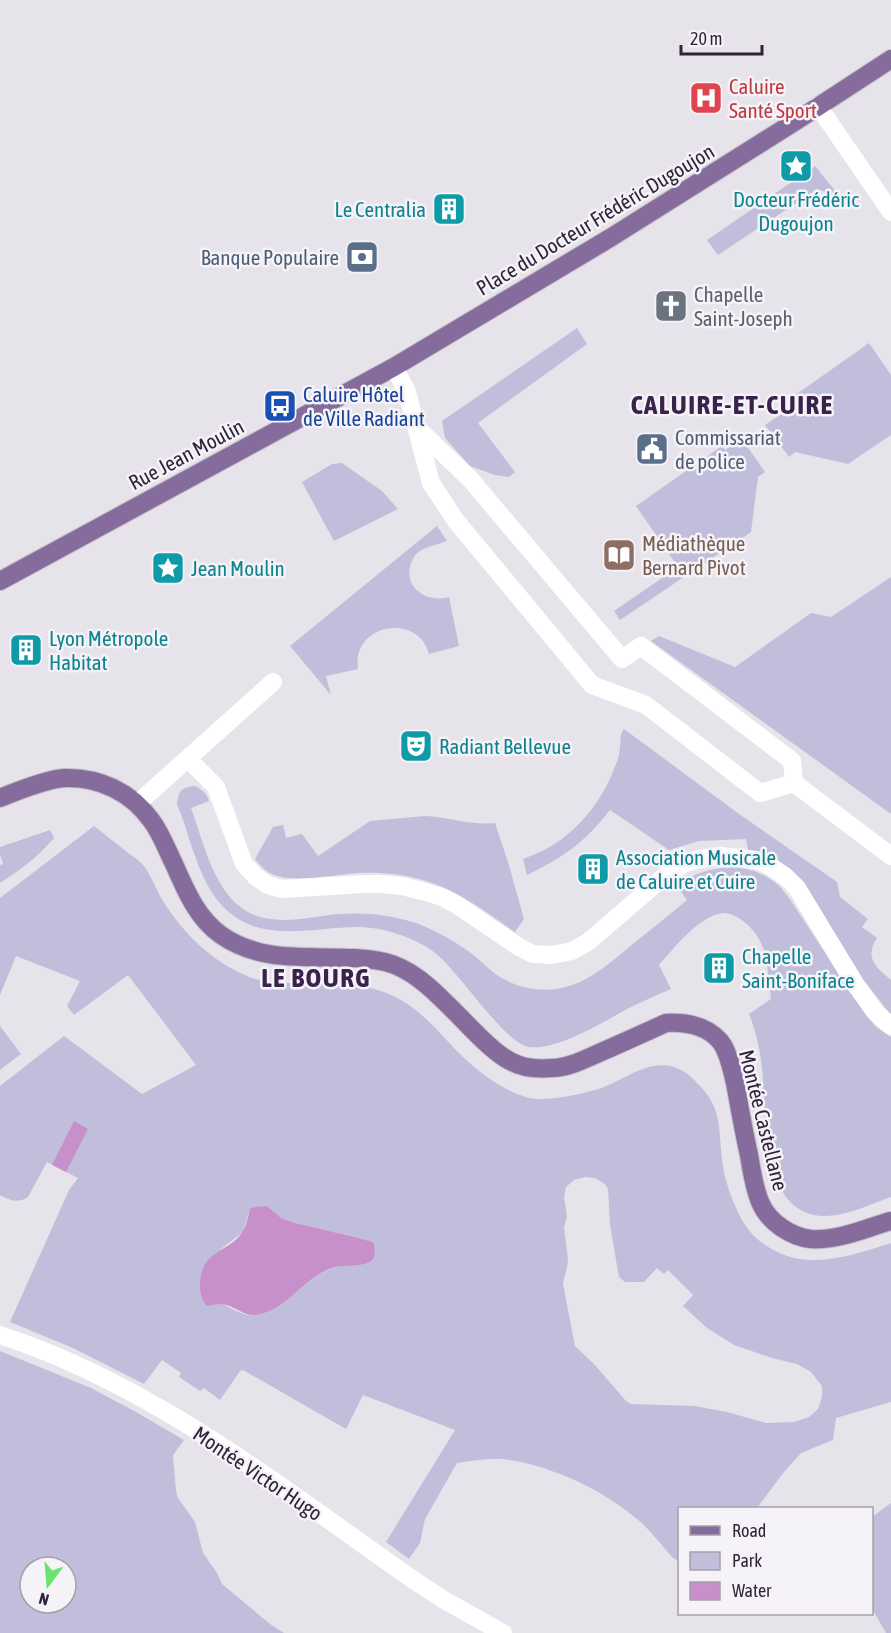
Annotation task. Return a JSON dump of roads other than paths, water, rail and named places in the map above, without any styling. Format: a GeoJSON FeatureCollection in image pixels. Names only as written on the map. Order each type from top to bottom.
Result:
{"type":"FeatureCollection","features":[{"type":"Feature","properties":{"kind":"main road","name":"Place du Docteur Frédéric Dugoujon"},"geometry":{"type":"LineString","coordinates":[[394,367],[610,238],[891,59]]}},
{"type":"Feature","properties":{"kind":"main road","name":"Rue Jean Moulin"},"geometry":{"type":"LineString","coordinates":[[0,581],[394,367]]}},
{"type":"Feature","properties":{"kind":"main road","name":"Montée Castellane"},"geometry":{"type":"LineString","coordinates":[[0,798],[22,789],[64,778],[91,780],[114,787],[127,795],[151,820],[162,837],[189,898],[202,918],[221,935],[242,947],[263,953],[286,957],[369,960],[386,963],[409,972],[432,989],[497,1053],[513,1063],[533,1068],[554,1068],[576,1062],[666,1023],[680,1022],[696,1025],[711,1032],[722,1043],[733,1071],[754,1185],[761,1206],[774,1222],[794,1234],[811,1239],[833,1238],[891,1221]]}},
{"type":"Feature","properties":{"kind":"street"},"geometry":{"type":"LineString","coordinates":[[818,106],[891,212]]}},
{"type":"Feature","properties":{"kind":"street"},"geometry":{"type":"LineString","coordinates":[[394,367],[407,392],[431,483],[456,521],[592,685],[646,705],[760,793],[794,783]]}},
{"type":"Feature","properties":{"kind":"street"},"geometry":{"type":"LineString","coordinates":[[417,428],[471,480],[622,658],[641,646],[792,761],[794,783],[891,856]]}},
{"type":"Feature","properties":{"kind":"street"},"geometry":{"type":"LineString","coordinates":[[137,804],[273,682]]}},
{"type":"Feature","properties":{"kind":"street"},"geometry":{"type":"LineString","coordinates":[[188,759],[216,787],[244,864],[256,878],[268,885],[282,889],[382,884],[422,891],[442,897],[457,905],[533,954],[552,955],[572,951],[588,942],[666,875],[683,864],[720,856],[756,860],[786,876],[797,888],[855,984],[876,1013],[891,1026]]}},
{"type":"Feature","properties":{"kind":"street","name":"Montée Victor Hugo"},"geometry":{"type":"LineString","coordinates":[[0,1335],[54,1356],[156,1406],[218,1444],[425,1587],[503,1633]]}},
{"type":"Feature","properties":{"kind":"water"},"geometry":{"type":"Polygon","coordinates":[[[74,1121],[88,1129],[66,1172],[52,1165],[74,1121]]]}},
{"type":"Feature","properties":{"kind":"water"},"geometry":{"type":"Polygon","coordinates":[[[267,1206],[281,1218],[295,1223],[373,1242],[375,1252],[373,1258],[363,1264],[339,1266],[322,1272],[280,1305],[261,1314],[250,1315],[221,1304],[207,1306],[202,1298],[200,1287],[205,1264],[231,1244],[243,1231],[250,1209],[267,1206]]]}},
{"type":"Feature","properties":{"kind":"place","name":"Caluire Santé Sport"},"geometry":{"type":"Point","coordinates":[706,98]}},
{"type":"Feature","properties":{"kind":"place","name":"Docteur Frédéric Dugoujon"},"geometry":{"type":"Point","coordinates":[796,166]}},
{"type":"Feature","properties":{"kind":"place","name":"Le Centralia"},"geometry":{"type":"Point","coordinates":[449,209]}},
{"type":"Feature","properties":{"kind":"place","name":"Banque Populaire"},"geometry":{"type":"Point","coordinates":[362,257]}},
{"type":"Feature","properties":{"kind":"place","name":"Chapelle Saint-Joseph"},"geometry":{"type":"Point","coordinates":[671,306]}},
{"type":"Feature","properties":{"kind":"place","name":"Caluire Hôtel de Ville Radiant"},"geometry":{"type":"Point","coordinates":[280,406]}},
{"type":"Feature","properties":{"kind":"place","name":"Commissariat de police"},"geometry":{"type":"Point","coordinates":[652,449]}},
{"type":"Feature","properties":{"kind":"place","name":"Médiathèque Bernard Pivot"},"geometry":{"type":"Point","coordinates":[619,555]}},
{"type":"Feature","properties":{"kind":"place","name":"Jean Moulin"},"geometry":{"type":"Point","coordinates":[168,568]}},
{"type":"Feature","properties":{"kind":"place","name":"Lyon Métropole Habitat"},"geometry":{"type":"Point","coordinates":[26,650]}},
{"type":"Feature","properties":{"kind":"place","name":"Radiant Bellevue"},"geometry":{"type":"Point","coordinates":[416,746]}},
{"type":"Feature","properties":{"kind":"place","name":"Association Musicale de Caluire et Cuire"},"geometry":{"type":"Point","coordinates":[593,869]}},
{"type":"Feature","properties":{"kind":"place","name":"Chapelle Saint-Boniface"},"geometry":{"type":"Point","coordinates":[719,968]}},
{"type":"Feature","properties":{"kind":"district","name":"CALUIRE-ET-CUIRE"},"geometry":{"type":"Point","coordinates":[732,404]}},
{"type":"Feature","properties":{"kind":"district","name":"LE BOURG"},"geometry":{"type":"Point","coordinates":[316,977]}}]}
